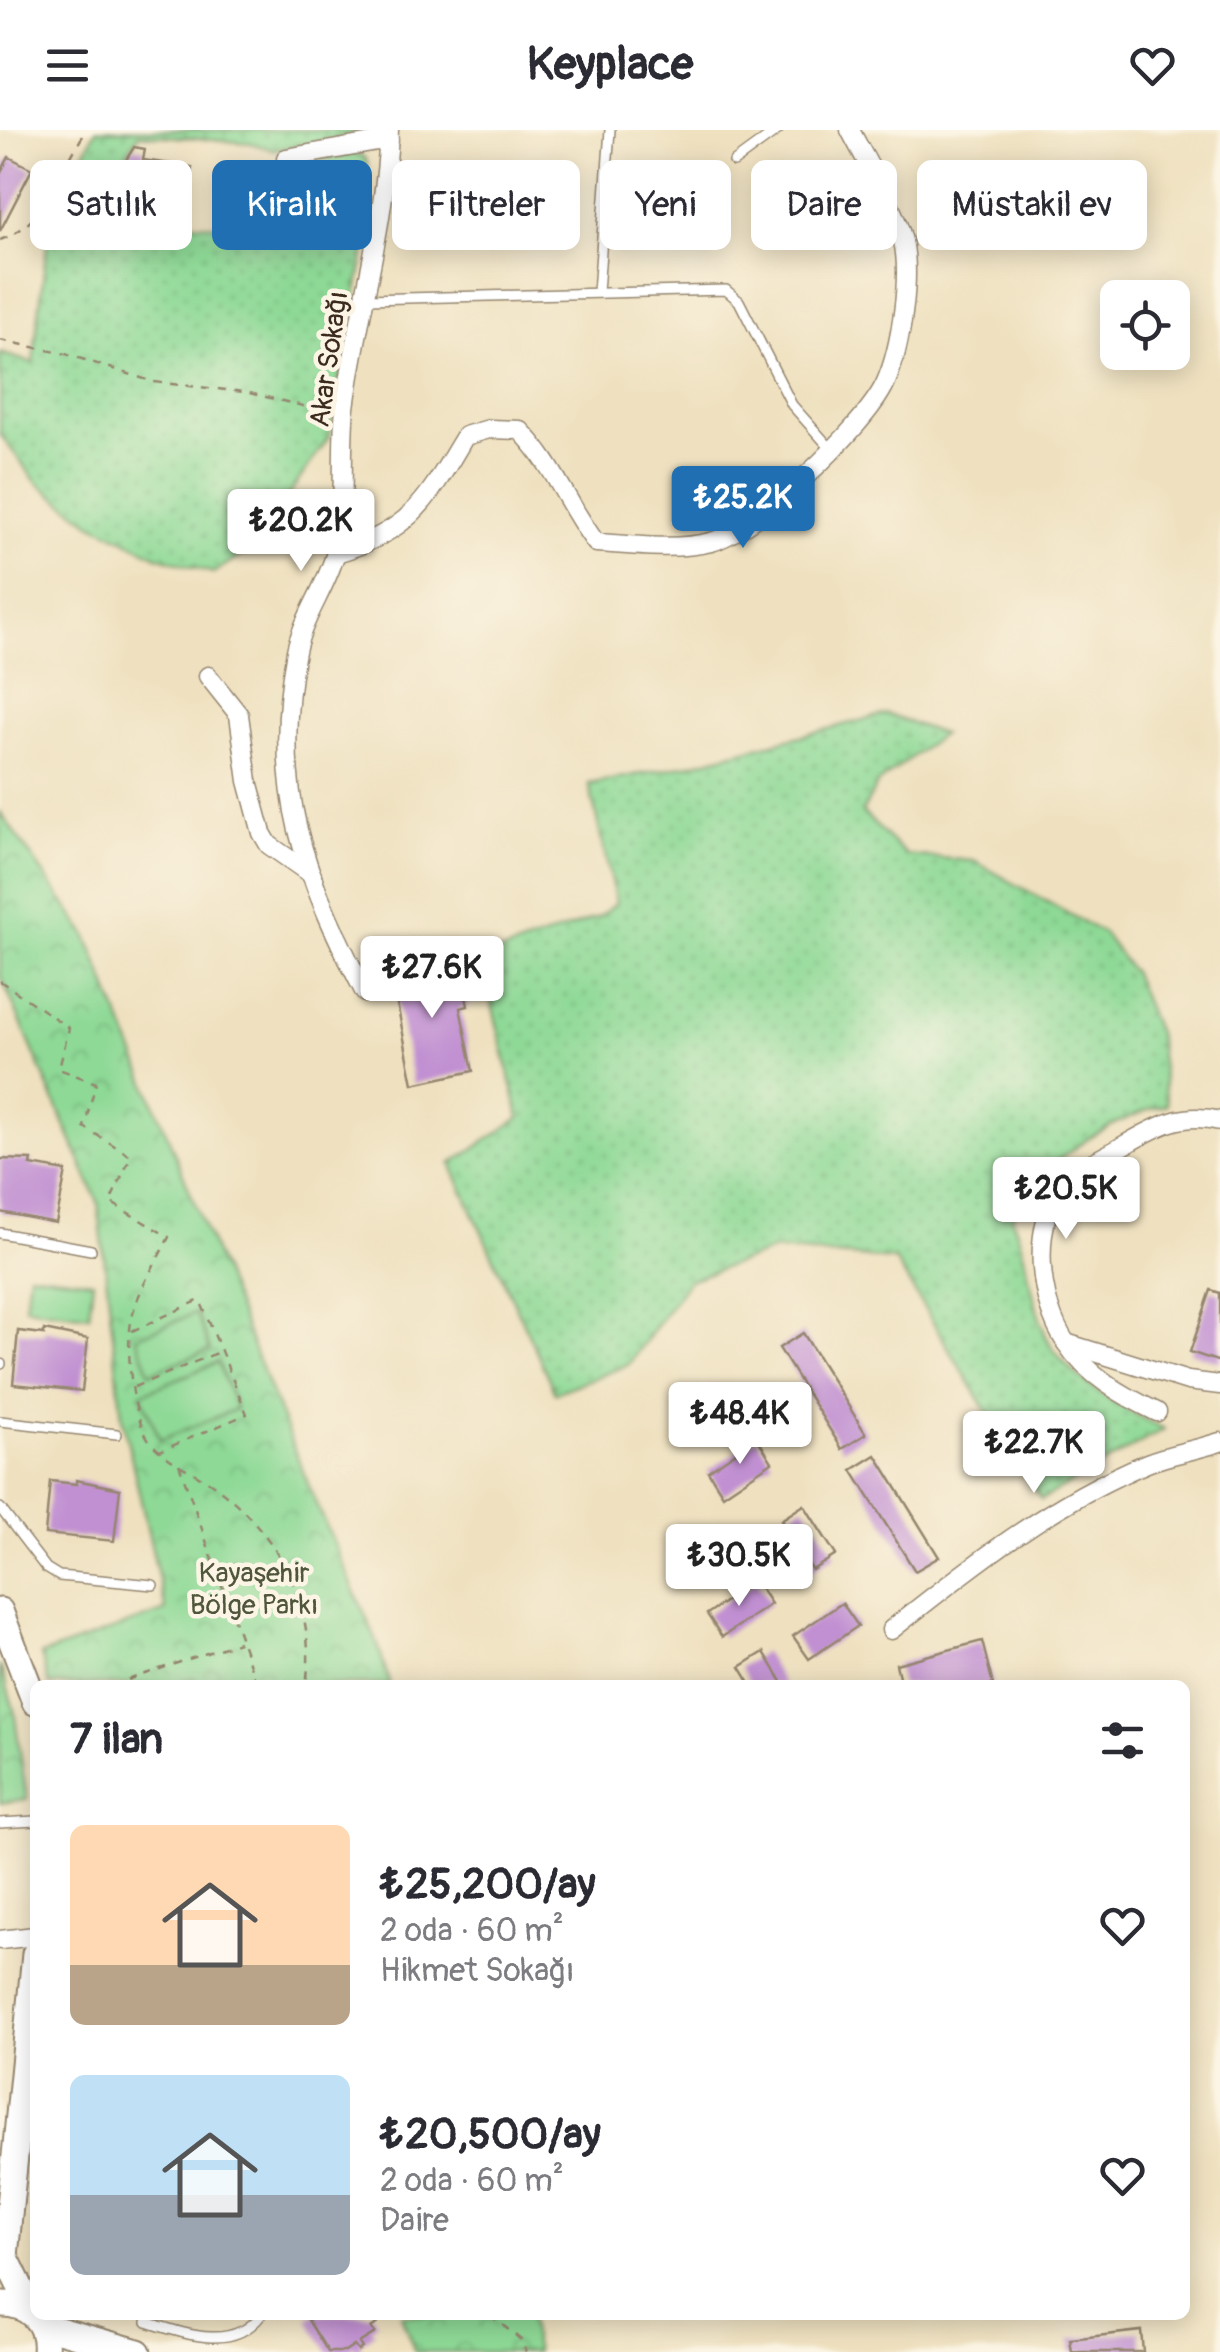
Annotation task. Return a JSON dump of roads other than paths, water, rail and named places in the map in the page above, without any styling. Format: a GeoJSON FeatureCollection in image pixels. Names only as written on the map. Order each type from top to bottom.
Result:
{"type":"FeatureCollection","features":[{"type":"Feature","properties":{"kind":"street"},"geometry":{"type":"LineString","coordinates":[[336,553],[372,543],[422,508],[465,436],[489,429],[520,430],[548,458],[572,511],[596,543],[672,546],[714,541],[765,510],[834,452],[885,385],[904,306],[902,236],[850,130]]}},
{"type":"Feature","properties":{"kind":"street"},"geometry":{"type":"LineString","coordinates":[[286,158],[389,135]]}},
{"type":"Feature","properties":{"kind":"street","name":"Akar Sokağı"},"geometry":{"type":"LineString","coordinates":[[365,993],[312,875],[294,824],[287,789],[286,740],[297,648],[336,553],[345,413],[389,135]]}},
{"type":"Feature","properties":{"kind":"street"},"geometry":{"type":"LineString","coordinates":[[208,676],[239,715],[248,781],[268,845],[312,875]]}},
{"type":"Feature","properties":{"kind":"street"},"geometry":{"type":"LineString","coordinates":[[1156,1412],[1100,1380],[1066,1343],[1056,1321],[1042,1259],[1050,1205],[1066,1182],[1149,1128],[1200,1116],[1220,1121]]}},
{"type":"Feature","properties":{"kind":"street"},"geometry":{"type":"LineString","coordinates":[[1066,1343],[1188,1381],[1220,1386]]}},
{"type":"Feature","properties":{"kind":"street"},"geometry":{"type":"LineString","coordinates":[[890,1630],[990,1551],[1074,1497],[1150,1462],[1220,1442]]}},
{"type":"Feature","properties":{"kind":"street"},"geometry":{"type":"LineString","coordinates":[[0,1611],[30,1689]]}},
{"type":"Feature","properties":{"kind":"street"},"geometry":{"type":"LineString","coordinates":[[0,1940],[30,1937]]}},
{"type":"Feature","properties":{"kind":"street"},"geometry":{"type":"LineString","coordinates":[[30,2000],[2,2260],[30,2307]]}},
{"type":"Feature","properties":{"kind":"street"},"geometry":{"type":"LineString","coordinates":[[0,2304],[13,2304],[30,2315]]}},
{"type":"Feature","properties":{"kind":"street"},"geometry":{"type":"LineString","coordinates":[[38,2320],[45,2352]]}},
{"type":"Feature","properties":{"kind":"street"},"geometry":{"type":"LineString","coordinates":[[38,2320],[138,2352]]}},
{"type":"Feature","properties":{"kind":"lane"},"geometry":{"type":"LineString","coordinates":[[598,292],[610,130]]}},
{"type":"Feature","properties":{"kind":"lane"},"geometry":{"type":"LineString","coordinates":[[734,162],[778,130]]}},
{"type":"Feature","properties":{"kind":"lane"},"geometry":{"type":"LineString","coordinates":[[364,299],[720,289],[731,293],[792,406],[834,452]]}},
{"type":"Feature","properties":{"kind":"lane"},"geometry":{"type":"LineString","coordinates":[[0,1233],[92,1250]]}},
{"type":"Feature","properties":{"kind":"lane"},"geometry":{"type":"LineString","coordinates":[[0,1421],[117,1434]]}},
{"type":"Feature","properties":{"kind":"lane"},"geometry":{"type":"LineString","coordinates":[[0,1508],[46,1568],[60,1576],[152,1585]]}},
{"type":"Feature","properties":{"kind":"lane"},"geometry":{"type":"LineString","coordinates":[[0,1823],[30,1821]]}},
{"type":"Feature","properties":{"kind":"lane"},"geometry":{"type":"LineString","coordinates":[[147,2322],[202,2339],[245,2332],[256,2320]]}},
{"type":"Feature","properties":{"kind":"park label","name":"Kayaşehir Bölge Parkı"},"geometry":{"type":"Point","coordinates":[254,1588]}}]}
